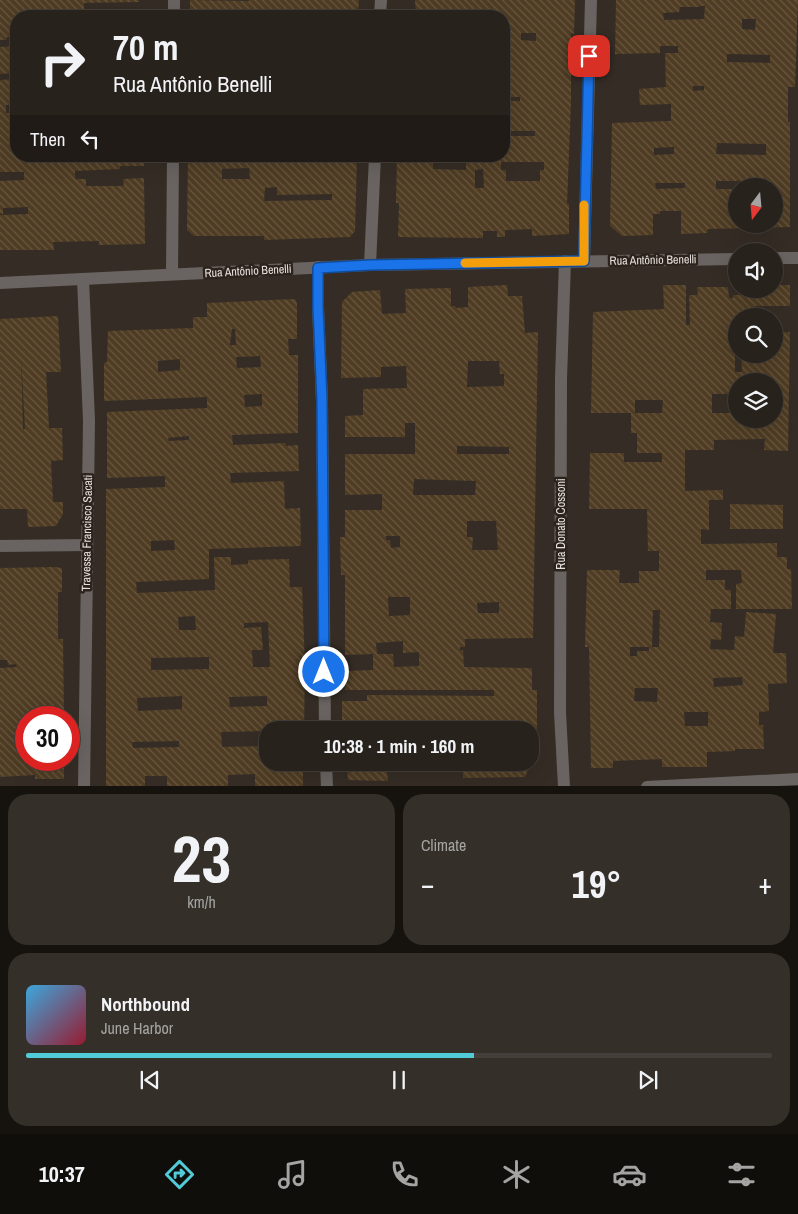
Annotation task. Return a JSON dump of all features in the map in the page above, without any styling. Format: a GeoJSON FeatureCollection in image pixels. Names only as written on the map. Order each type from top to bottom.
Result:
{"type":"FeatureCollection","features":[{"type":"Feature","properties":{"kind":"street"},"geometry":{"type":"LineString","coordinates":[[584,261],[591,0]]}},
{"type":"Feature","properties":{"kind":"street"},"geometry":{"type":"LineString","coordinates":[[172,274],[173,162]]}},
{"type":"Feature","properties":{"kind":"street"},"geometry":{"type":"LineString","coordinates":[[370,265],[375,162]]}},
{"type":"Feature","properties":{"kind":"street"},"geometry":{"type":"LineString","coordinates":[[783,258],[798,258]]}},
{"type":"Feature","properties":{"kind":"street","name":"Rua Antônio Benelli"},"geometry":{"type":"LineString","coordinates":[[0,283],[370,265],[566,260],[728,259]]}},
{"type":"Feature","properties":{"kind":"street","name":"Rua Donato Cossoni"},"geometry":{"type":"LineString","coordinates":[[564,786],[560,682],[561,379],[566,260]]}},
{"type":"Feature","properties":{"kind":"street"},"geometry":{"type":"LineString","coordinates":[[318,268],[322,401],[325,721]]}},
{"type":"Feature","properties":{"kind":"street","name":"Travessa Francisco Sacati"},"geometry":{"type":"LineString","coordinates":[[83,279],[89,421],[84,786]]}},
{"type":"Feature","properties":{"kind":"street"},"geometry":{"type":"LineString","coordinates":[[0,546],[87,545]]}},
{"type":"Feature","properties":{"kind":"street"},"geometry":{"type":"LineString","coordinates":[[326,771],[327,786]]}},
{"type":"Feature","properties":{"kind":"street"},"geometry":{"type":"LineString","coordinates":[[647,786],[798,779]]}},
{"type":"Feature","properties":{"kind":"building"},"geometry":{"type":"Polygon","coordinates":[[[0,0],[139,0],[139,2],[84,3],[84,10],[10,10],[10,37],[7,37],[6,40],[0,40],[0,0]]]}},
{"type":"Feature","properties":{"kind":"building"},"geometry":{"type":"Polygon","coordinates":[[[190,0],[359,0],[358,10],[190,10],[190,0]]]}},
{"type":"Feature","properties":{"kind":"building"},"geometry":{"type":"Polygon","coordinates":[[[415,0],[575,0],[574,34],[571,33],[571,102],[567,204],[569,204],[569,234],[532,236],[532,229],[505,230],[505,237],[497,237],[497,231],[483,231],[483,238],[398,237],[399,203],[396,203],[397,162],[433,162],[433,169],[466,170],[466,162],[501,162],[501,170],[506,170],[506,181],[540,181],[540,170],[544,170],[544,162],[510,162],[510,136],[535,136],[535,131],[510,131],[510,101],[520,101],[520,97],[510,97],[510,10],[416,10],[415,0]],[[521,33],[521,40],[536,41],[536,33],[521,33]],[[483,169],[475,170],[475,188],[484,188],[483,169]]]}},
{"type":"Feature","properties":{"kind":"building"},"geometry":{"type":"Polygon","coordinates":[[[616,0],[798,0],[795,87],[788,87],[790,227],[783,227],[783,178],[728,178],[728,181],[716,181],[716,189],[728,189],[728,229],[708,229],[707,233],[681,234],[681,211],[660,211],[660,214],[653,214],[653,235],[622,236],[610,226],[612,123],[671,121],[671,104],[640,105],[639,89],[666,87],[665,53],[678,53],[678,46],[660,46],[660,53],[615,54],[616,0]],[[705,6],[680,7],[679,12],[663,13],[664,20],[704,19],[705,6]],[[742,19],[742,29],[755,30],[756,19],[742,19]],[[727,54],[727,62],[770,63],[770,55],[727,54]],[[693,86],[693,91],[704,90],[704,86],[693,86]],[[717,143],[716,154],[766,155],[766,144],[717,143]],[[674,147],[654,148],[654,155],[674,154],[674,147]],[[655,183],[656,189],[685,188],[685,183],[655,183]]]}},
{"type":"Feature","properties":{"kind":"building"},"geometry":{"type":"Polygon","coordinates":[[[10,46],[10,73],[0,74],[0,47],[10,46]]]}},
{"type":"Feature","properties":{"kind":"building"},"geometry":{"type":"Polygon","coordinates":[[[10,79],[10,105],[6,105],[6,113],[10,113],[10,162],[144,162],[144,166],[120,166],[120,169],[75,171],[75,179],[86,179],[86,186],[124,186],[123,179],[144,178],[145,244],[99,245],[99,241],[53,242],[54,250],[0,250],[0,215],[28,214],[28,207],[3,208],[3,214],[0,214],[0,181],[24,180],[24,172],[0,172],[0,80],[10,79]]]}},
{"type":"Feature","properties":{"kind":"building"},"geometry":{"type":"Polygon","coordinates":[[[188,162],[357,162],[355,231],[350,237],[264,240],[264,236],[194,236],[187,230],[188,162]],[[249,168],[222,169],[222,179],[250,179],[249,168]],[[277,187],[265,188],[264,201],[332,200],[332,194],[277,195],[277,187]]]}},
{"type":"Feature","properties":{"kind":"building"},"geometry":{"type":"Polygon","coordinates":[[[507,285],[508,296],[522,296],[525,333],[538,332],[533,638],[465,639],[465,647],[460,647],[460,651],[463,650],[464,667],[532,668],[532,690],[537,690],[537,721],[342,721],[342,701],[367,701],[367,695],[494,696],[494,690],[345,690],[345,671],[373,670],[373,654],[345,655],[345,575],[341,575],[340,537],[345,537],[345,510],[382,510],[382,494],[345,495],[345,454],[415,454],[415,423],[405,423],[405,437],[345,437],[345,416],[363,415],[363,389],[407,388],[406,366],[381,367],[381,377],[341,378],[342,302],[352,292],[380,290],[382,314],[406,313],[405,289],[451,288],[451,306],[456,308],[468,307],[468,287],[507,285]],[[468,361],[467,387],[504,386],[504,374],[500,374],[499,361],[468,361]],[[457,446],[457,454],[509,454],[509,447],[457,446]],[[414,479],[413,495],[475,495],[476,481],[414,479]],[[467,521],[467,537],[473,537],[472,550],[498,550],[496,521],[467,521]],[[386,536],[386,540],[390,540],[391,548],[400,547],[400,536],[386,536]],[[388,597],[389,616],[410,615],[410,597],[388,597]],[[499,602],[477,603],[478,613],[499,613],[499,602]],[[403,641],[376,643],[377,654],[393,654],[394,667],[419,666],[419,652],[403,653],[403,641]]]}},
{"type":"Feature","properties":{"kind":"building"},"geometry":{"type":"Polygon","coordinates":[[[663,285],[686,285],[686,325],[690,325],[689,295],[698,295],[697,287],[728,287],[728,298],[783,298],[783,285],[790,285],[790,306],[728,308],[728,363],[735,363],[735,372],[742,372],[742,363],[783,363],[783,332],[790,332],[788,451],[764,450],[765,439],[714,440],[714,450],[685,450],[685,491],[723,490],[723,500],[709,500],[709,530],[701,529],[701,544],[777,543],[777,557],[787,557],[787,569],[791,569],[792,609],[736,609],[736,584],[742,583],[741,570],[706,570],[706,580],[725,580],[725,590],[731,590],[731,609],[711,609],[710,622],[722,623],[721,640],[711,639],[710,649],[734,650],[735,636],[744,637],[746,612],[776,614],[773,653],[786,653],[787,683],[768,684],[769,711],[759,712],[759,725],[763,725],[764,749],[735,749],[735,751],[707,752],[707,767],[662,767],[662,759],[613,761],[613,768],[591,768],[589,647],[585,647],[587,570],[620,570],[619,583],[639,583],[639,571],[659,571],[659,551],[648,551],[647,509],[589,509],[590,453],[624,453],[624,462],[662,462],[662,453],[637,453],[637,433],[631,433],[631,413],[591,413],[593,312],[664,309],[663,285]],[[635,400],[635,413],[662,413],[663,400],[635,400]],[[653,610],[652,647],[659,647],[660,610],[653,610]],[[630,647],[630,656],[637,656],[637,651],[649,651],[649,647],[630,647]],[[742,677],[713,678],[714,687],[743,685],[742,677]],[[635,688],[634,701],[657,702],[658,688],[635,688]],[[684,712],[685,726],[708,726],[708,712],[684,712]]]}},
{"type":"Feature","properties":{"kind":"building"},"geometry":{"type":"Polygon","coordinates":[[[295,299],[297,303],[297,339],[288,339],[289,355],[298,355],[298,433],[232,435],[233,445],[285,443],[286,446],[298,445],[299,471],[230,473],[231,483],[284,481],[285,509],[300,508],[301,546],[209,549],[209,579],[136,582],[137,593],[215,590],[214,557],[231,557],[231,565],[248,564],[248,560],[289,559],[290,587],[302,587],[305,665],[304,721],[259,721],[259,731],[221,732],[222,747],[259,746],[259,771],[303,771],[303,786],[255,786],[255,774],[228,775],[228,786],[167,786],[167,776],[145,776],[145,786],[106,786],[106,489],[165,487],[165,476],[107,478],[107,412],[207,408],[207,397],[104,401],[104,363],[107,362],[108,331],[193,328],[193,317],[207,317],[207,303],[295,299]],[[232,329],[230,345],[236,345],[235,329],[232,329]],[[260,356],[236,357],[237,368],[261,367],[260,356]],[[180,359],[158,361],[158,372],[180,370],[180,359]],[[262,394],[244,395],[245,407],[262,406],[262,394]],[[189,436],[168,438],[169,441],[189,440],[189,436]],[[174,540],[151,541],[151,551],[175,550],[174,540]],[[195,616],[178,617],[179,630],[196,630],[195,616]],[[268,622],[244,623],[244,628],[261,627],[263,650],[252,650],[253,667],[270,667],[268,622]],[[209,657],[151,658],[151,670],[209,669],[209,657]],[[182,696],[137,698],[138,711],[182,709],[182,696]],[[267,696],[229,697],[230,707],[267,706],[267,696]],[[179,741],[132,742],[133,748],[179,747],[179,741]]]}},
{"type":"Feature","properties":{"kind":"building"},"geometry":{"type":"Polygon","coordinates":[[[58,316],[61,372],[46,372],[49,428],[62,428],[63,460],[51,461],[53,502],[63,502],[63,514],[56,526],[28,527],[27,509],[0,509],[0,319],[58,316]],[[21,356],[23,429],[25,429],[21,356]]]}},
{"type":"Feature","properties":{"kind":"building"},"geometry":{"type":"Polygon","coordinates":[[[730,504],[783,505],[783,529],[730,529],[730,504]]]}},
{"type":"Feature","properties":{"kind":"building"},"geometry":{"type":"Polygon","coordinates":[[[0,568],[62,568],[62,592],[58,592],[58,639],[63,639],[64,706],[15,706],[15,771],[64,771],[64,779],[35,779],[35,775],[0,777],[0,668],[17,667],[16,664],[8,665],[7,660],[0,660],[0,568]]]}},
{"type":"Feature","properties":{"kind":"building"},"geometry":{"type":"Polygon","coordinates":[[[348,771],[387,771],[388,781],[348,780],[348,771]]]}},
{"type":"Feature","properties":{"kind":"building"},"geometry":{"type":"Polygon","coordinates":[[[463,771],[528,771],[525,777],[463,778],[463,771]]]}},
{"type":"Feature","properties":{"kind":"slow traffic"},"geometry":{"type":"LineString","coordinates":[[465,263],[584,261],[584,205]]}},
{"type":"Feature","properties":{"kind":"route"},"geometry":{"type":"LineString","coordinates":[[324,672],[322,401],[318,268],[370,265],[584,261],[589,56]]}}]}
